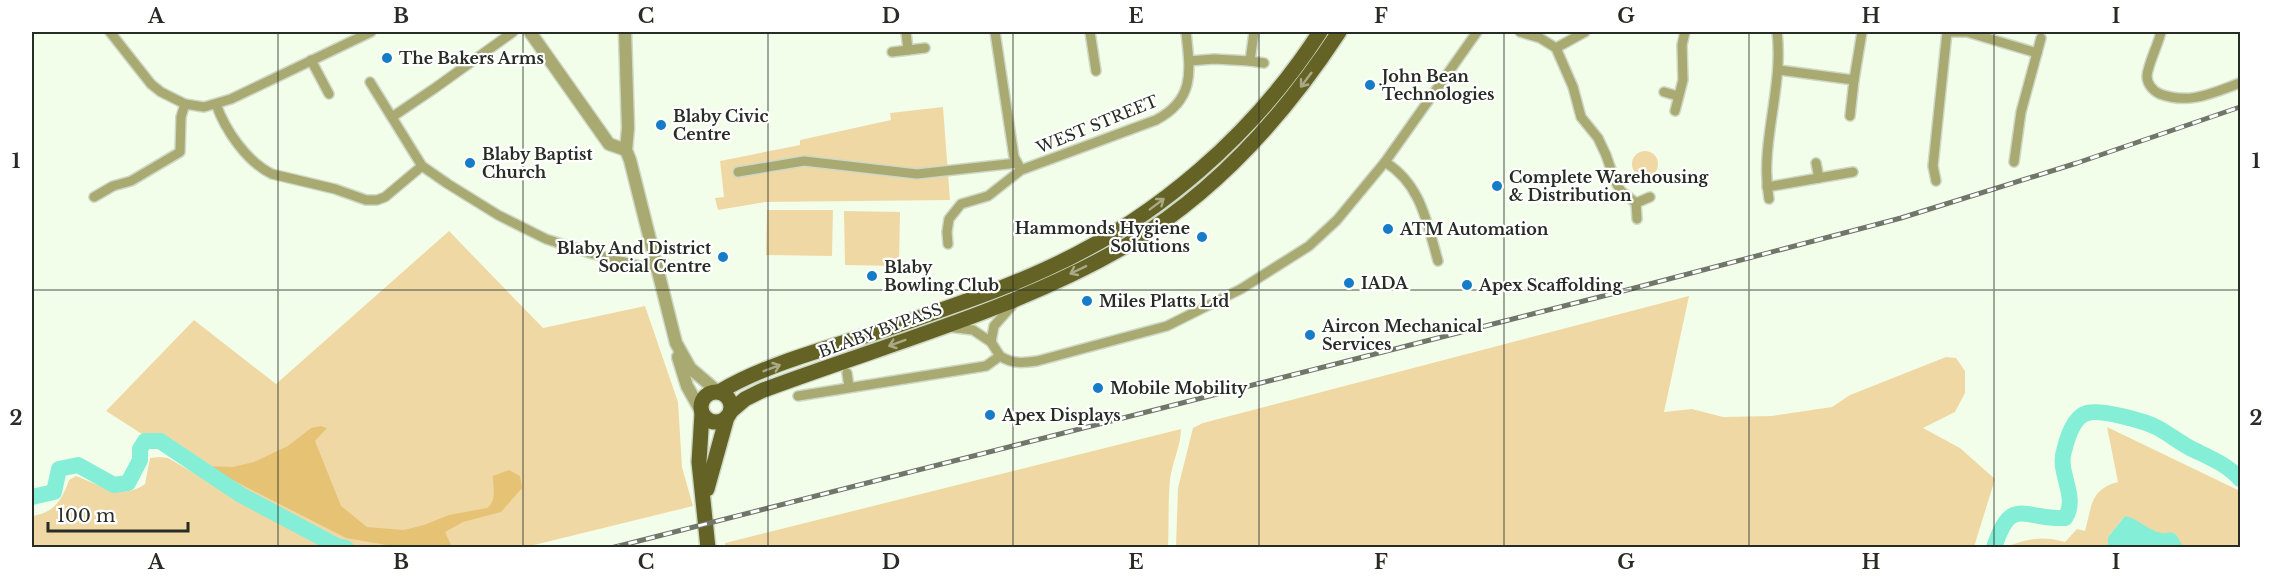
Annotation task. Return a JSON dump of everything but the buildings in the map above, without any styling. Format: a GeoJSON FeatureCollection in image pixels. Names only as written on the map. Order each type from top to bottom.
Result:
{"type":"FeatureCollection","features":[{"type":"Feature","properties":{"kind":"main road","name":"BLABY BYPASS"},"geometry":{"type":"LineString","coordinates":[[718,392],[732,384],[783,364],[958,304],[1046,269],[1122,228],[1179,187],[1230,142],[1267,103],[1300,62],[1320,32]]}},
{"type":"Feature","properties":{"kind":"main road","name":"BLABY BYPASS"},"geometry":{"type":"LineString","coordinates":[[729,414],[745,399],[761,391],[1020,297],[1100,260],[1128,244],[1186,204],[1233,163],[1267,128],[1304,82],[1339,32]]}},
{"type":"Feature","properties":{"kind":"main road"},"geometry":{"type":"LineString","coordinates":[[704,504],[714,458],[729,414],[730,401],[728,397],[718,392],[704,397],[699,452],[708,548]]}},
{"type":"Feature","properties":{"kind":"main road"},"geometry":{"type":"LineString","coordinates":[[702,412],[713,422],[729,414]]}},
{"type":"Feature","properties":{"kind":"street"},"geometry":{"type":"LineString","coordinates":[[110,32],[161,92],[185,104],[204,106],[216,105],[371,32]]}},
{"type":"Feature","properties":{"kind":"street"},"geometry":{"type":"LineString","coordinates":[[392,117],[513,32]]}},
{"type":"Feature","properties":{"kind":"street"},"geometry":{"type":"LineString","coordinates":[[530,32],[609,144],[626,150]]}},
{"type":"Feature","properties":{"kind":"street"},"geometry":{"type":"LineString","coordinates":[[625,32],[628,128],[626,150],[683,375],[702,412]]}},
{"type":"Feature","properties":{"kind":"street"},"geometry":{"type":"LineString","coordinates":[[906,32],[908,50]]}},
{"type":"Feature","properties":{"kind":"street"},"geometry":{"type":"LineString","coordinates":[[995,32],[1014,157],[1019,167]]}},
{"type":"Feature","properties":{"kind":"street"},"geometry":{"type":"LineString","coordinates":[[1090,32],[1096,71]]}},
{"type":"Feature","properties":{"kind":"street","name":"WEST STREET"},"geometry":{"type":"LineString","coordinates":[[1019,167],[1164,115],[1183,98],[1189,83],[1186,32]]}},
{"type":"Feature","properties":{"kind":"street"},"geometry":{"type":"LineString","coordinates":[[1250,61],[1254,32]]}},
{"type":"Feature","properties":{"kind":"street"},"geometry":{"type":"LineString","coordinates":[[942,327],[973,330],[991,342],[1000,356],[1023,363],[1167,326],[1241,289],[1309,246],[1338,220],[1385,162],[1477,32]]}},
{"type":"Feature","properties":{"kind":"street"},"geometry":{"type":"LineString","coordinates":[[1520,32],[1540,38],[1556,48],[1573,87],[1581,117],[1598,138],[1615,181],[1622,191],[1636,203],[1637,219]]}},
{"type":"Feature","properties":{"kind":"street"},"geometry":{"type":"LineString","coordinates":[[1556,48],[1585,32]]}},
{"type":"Feature","properties":{"kind":"street"},"geometry":{"type":"LineString","coordinates":[[1675,111],[1683,80],[1682,45],[1685,32]]}},
{"type":"Feature","properties":{"kind":"street"},"geometry":{"type":"LineString","coordinates":[[1769,200],[1766,174],[1779,70],[1777,32]]}},
{"type":"Feature","properties":{"kind":"street"},"geometry":{"type":"LineString","coordinates":[[1850,116],[1862,32]]}},
{"type":"Feature","properties":{"kind":"street"},"geometry":{"type":"LineString","coordinates":[[1936,181],[1928,166],[1945,61],[1947,32],[1967,32],[2037,53]]}},
{"type":"Feature","properties":{"kind":"street"},"geometry":{"type":"LineString","coordinates":[[2161,32],[2147,76],[2151,88],[2156,92],[2184,100],[2205,96],[2241,83]]}},
{"type":"Feature","properties":{"kind":"street"},"geometry":{"type":"LineString","coordinates":[[2014,162],[2021,112],[2041,38]]}},
{"type":"Feature","properties":{"kind":"street"},"geometry":{"type":"LineString","coordinates":[[892,52],[925,48]]}},
{"type":"Feature","properties":{"kind":"street"},"geometry":{"type":"LineString","coordinates":[[1189,61],[1214,59],[1264,63]]}},
{"type":"Feature","properties":{"kind":"street"},"geometry":{"type":"LineString","coordinates":[[311,60],[328,94]]}},
{"type":"Feature","properties":{"kind":"street"},"geometry":{"type":"LineString","coordinates":[[1779,70],[1854,80]]}},
{"type":"Feature","properties":{"kind":"street"},"geometry":{"type":"LineString","coordinates":[[370,82],[423,166],[498,215],[546,239],[604,257],[648,268],[656,267]]}},
{"type":"Feature","properties":{"kind":"street"},"geometry":{"type":"LineString","coordinates":[[1664,92],[1678,96]]}},
{"type":"Feature","properties":{"kind":"street"},"geometry":{"type":"LineString","coordinates":[[94,197],[113,186],[130,181],[180,152],[181,117],[185,104]]}},
{"type":"Feature","properties":{"kind":"street"},"geometry":{"type":"LineString","coordinates":[[216,105],[221,118],[248,157],[264,171],[272,174],[373,200],[385,197],[423,166]]}},
{"type":"Feature","properties":{"kind":"street"},"geometry":{"type":"LineString","coordinates":[[2016,151],[2027,152]]}},
{"type":"Feature","properties":{"kind":"street"},"geometry":{"type":"LineString","coordinates":[[738,172],[804,161],[917,174],[1019,167]]}},
{"type":"Feature","properties":{"kind":"street"},"geometry":{"type":"LineString","coordinates":[[1385,162],[1405,178],[1417,195],[1424,210],[1438,261]]}},
{"type":"Feature","properties":{"kind":"street"},"geometry":{"type":"LineString","coordinates":[[1816,163],[1819,178]]}},
{"type":"Feature","properties":{"kind":"street"},"geometry":{"type":"LineString","coordinates":[[948,244],[946,232],[949,219],[961,204],[988,196],[1019,167]]}},
{"type":"Feature","properties":{"kind":"street"},"geometry":{"type":"LineString","coordinates":[[1767,187],[1853,172]]}},
{"type":"Feature","properties":{"kind":"street"},"geometry":{"type":"LineString","coordinates":[[1636,203],[1650,196]]}},
{"type":"Feature","properties":{"kind":"street"},"geometry":{"type":"LineString","coordinates":[[991,342],[994,326],[1020,297]]}},
{"type":"Feature","properties":{"kind":"street"},"geometry":{"type":"LineString","coordinates":[[676,344],[690,368],[718,392]]}},
{"type":"Feature","properties":{"kind":"street"},"geometry":{"type":"LineString","coordinates":[[798,396],[986,366],[1000,356]]}},
{"type":"Feature","properties":{"kind":"street"},"geometry":{"type":"LineString","coordinates":[[847,373],[849,387]]}},
{"type":"Feature","properties":{"kind":"shaded area"},"geometry":{"type":"Polygon","coordinates":[[[943,107],[950,200],[765,202],[718,210],[715,198],[724,197],[720,161],[800,145],[800,140],[891,120],[890,113],[943,107]]]}},
{"type":"Feature","properties":{"kind":"shaded area"},"geometry":{"type":"Polygon","coordinates":[[[1645,151],[1654,155],[1658,164],[1654,173],[1645,177],[1636,173],[1632,164],[1636,155],[1645,151]]]}},
{"type":"Feature","properties":{"kind":"shaded area"},"geometry":{"type":"Polygon","coordinates":[[[767,210],[833,210],[832,256],[766,255],[767,210]]]}},
{"type":"Feature","properties":{"kind":"shaded area"},"geometry":{"type":"Polygon","coordinates":[[[844,211],[900,212],[899,266],[845,265],[844,211]]]}},
{"type":"Feature","properties":{"kind":"shaded area"},"geometry":{"type":"Polygon","coordinates":[[[449,231],[543,328],[645,306],[678,402],[682,467],[693,506],[526,547],[350,547],[285,517],[203,473],[106,411],[194,320],[276,384],[449,231]]]}},
{"type":"Feature","properties":{"kind":"shaded area"},"geometry":{"type":"Polygon","coordinates":[[[1689,296],[1664,412],[1692,409],[1723,417],[1772,416],[1832,407],[1850,395],[1946,357],[1956,358],[1965,371],[1965,393],[1955,412],[1923,428],[1960,448],[1995,479],[1974,547],[1176,547],[1178,488],[1193,428],[1203,423],[1689,296]]]}},
{"type":"Feature","properties":{"kind":"shaded area"},"geometry":{"type":"Polygon","coordinates":[[[321,426],[327,428],[315,441],[341,506],[367,527],[404,530],[449,515],[487,508],[493,498],[493,476],[509,470],[520,476],[522,488],[501,512],[463,522],[445,532],[452,547],[398,547],[346,538],[205,466],[233,467],[254,462],[288,446],[311,428],[321,426]]]}},
{"type":"Feature","properties":{"kind":"shaded area"},"geometry":{"type":"Polygon","coordinates":[[[2107,427],[2240,491],[2240,547],[2142,547],[2125,516],[2108,537],[2108,547],[2010,548],[2011,545],[2031,539],[2065,542],[2077,529],[2085,531],[2091,506],[2097,494],[2109,485],[2118,482],[2107,427]]]}},
{"type":"Feature","properties":{"kind":"shaded area"},"geometry":{"type":"Polygon","coordinates":[[[1181,429],[1170,480],[1168,547],[725,547],[725,543],[1181,429]]]}},
{"type":"Feature","properties":{"kind":"shaded area"},"geometry":{"type":"Polygon","coordinates":[[[150,458],[168,458],[307,539],[326,547],[32,547],[32,516],[52,509],[63,494],[69,480],[76,476],[111,490],[136,489],[145,484],[150,458]]]}},
{"type":"Feature","properties":{"kind":"water"},"geometry":{"type":"Polygon","coordinates":[[[2125,516],[2161,533],[2171,532],[2177,536],[2184,547],[2108,547],[2108,537],[2125,516]]]}},
{"type":"Feature","properties":{"kind":"waterway"},"geometry":{"type":"LineString","coordinates":[[1994,548],[2000,531],[2013,515],[2029,514],[2065,518],[2070,502],[2063,468],[2064,451],[2074,424],[2087,413],[2112,414],[2152,425],[2223,465],[2240,479]]}},
{"type":"Feature","properties":{"kind":"waterway"},"geometry":{"type":"LineString","coordinates":[[32,497],[54,492],[59,469],[78,465],[114,485],[128,483],[140,460],[140,449],[145,441],[160,441],[241,495],[337,546],[346,548]]}},
{"type":"Feature","properties":{"kind":"railway"},"geometry":{"type":"LineString","coordinates":[[611,548],[1623,291],[1901,218],[2077,163],[2240,107]]}},
{"type":"Feature","properties":{"kind":"place","name":"The Bakers Arms"},"geometry":{"type":"Point","coordinates":[387,58]}},
{"type":"Feature","properties":{"kind":"place","name":"John Bean Technologies"},"geometry":{"type":"Point","coordinates":[1370,85]}},
{"type":"Feature","properties":{"kind":"place","name":"Blaby Civic Centre"},"geometry":{"type":"Point","coordinates":[661,125]}},
{"type":"Feature","properties":{"kind":"place","name":"Blaby Baptist Church"},"geometry":{"type":"Point","coordinates":[470,163]}},
{"type":"Feature","properties":{"kind":"place","name":"Complete Warehousing & Distribution"},"geometry":{"type":"Point","coordinates":[1497,186]}},
{"type":"Feature","properties":{"kind":"place","name":"ATM Automation"},"geometry":{"type":"Point","coordinates":[1388,229]}},
{"type":"Feature","properties":{"kind":"place","name":"Hammonds Hygiene Solutions"},"geometry":{"type":"Point","coordinates":[1202,237]}},
{"type":"Feature","properties":{"kind":"place","name":"Blaby And District Social Centre"},"geometry":{"type":"Point","coordinates":[723,257]}},
{"type":"Feature","properties":{"kind":"place","name":"Blaby Bowling Club"},"geometry":{"type":"Point","coordinates":[872,276]}},
{"type":"Feature","properties":{"kind":"place","name":"IADA"},"geometry":{"type":"Point","coordinates":[1349,283]}},
{"type":"Feature","properties":{"kind":"place","name":"Apex Scaffolding"},"geometry":{"type":"Point","coordinates":[1467,285]}},
{"type":"Feature","properties":{"kind":"place","name":"Miles Platts Ltd"},"geometry":{"type":"Point","coordinates":[1087,301]}},
{"type":"Feature","properties":{"kind":"place","name":"Aircon Mechanical Services"},"geometry":{"type":"Point","coordinates":[1310,335]}},
{"type":"Feature","properties":{"kind":"place","name":"Mobile Mobility"},"geometry":{"type":"Point","coordinates":[1098,388]}},
{"type":"Feature","properties":{"kind":"place","name":"Apex Displays"},"geometry":{"type":"Point","coordinates":[990,415]}}]}
